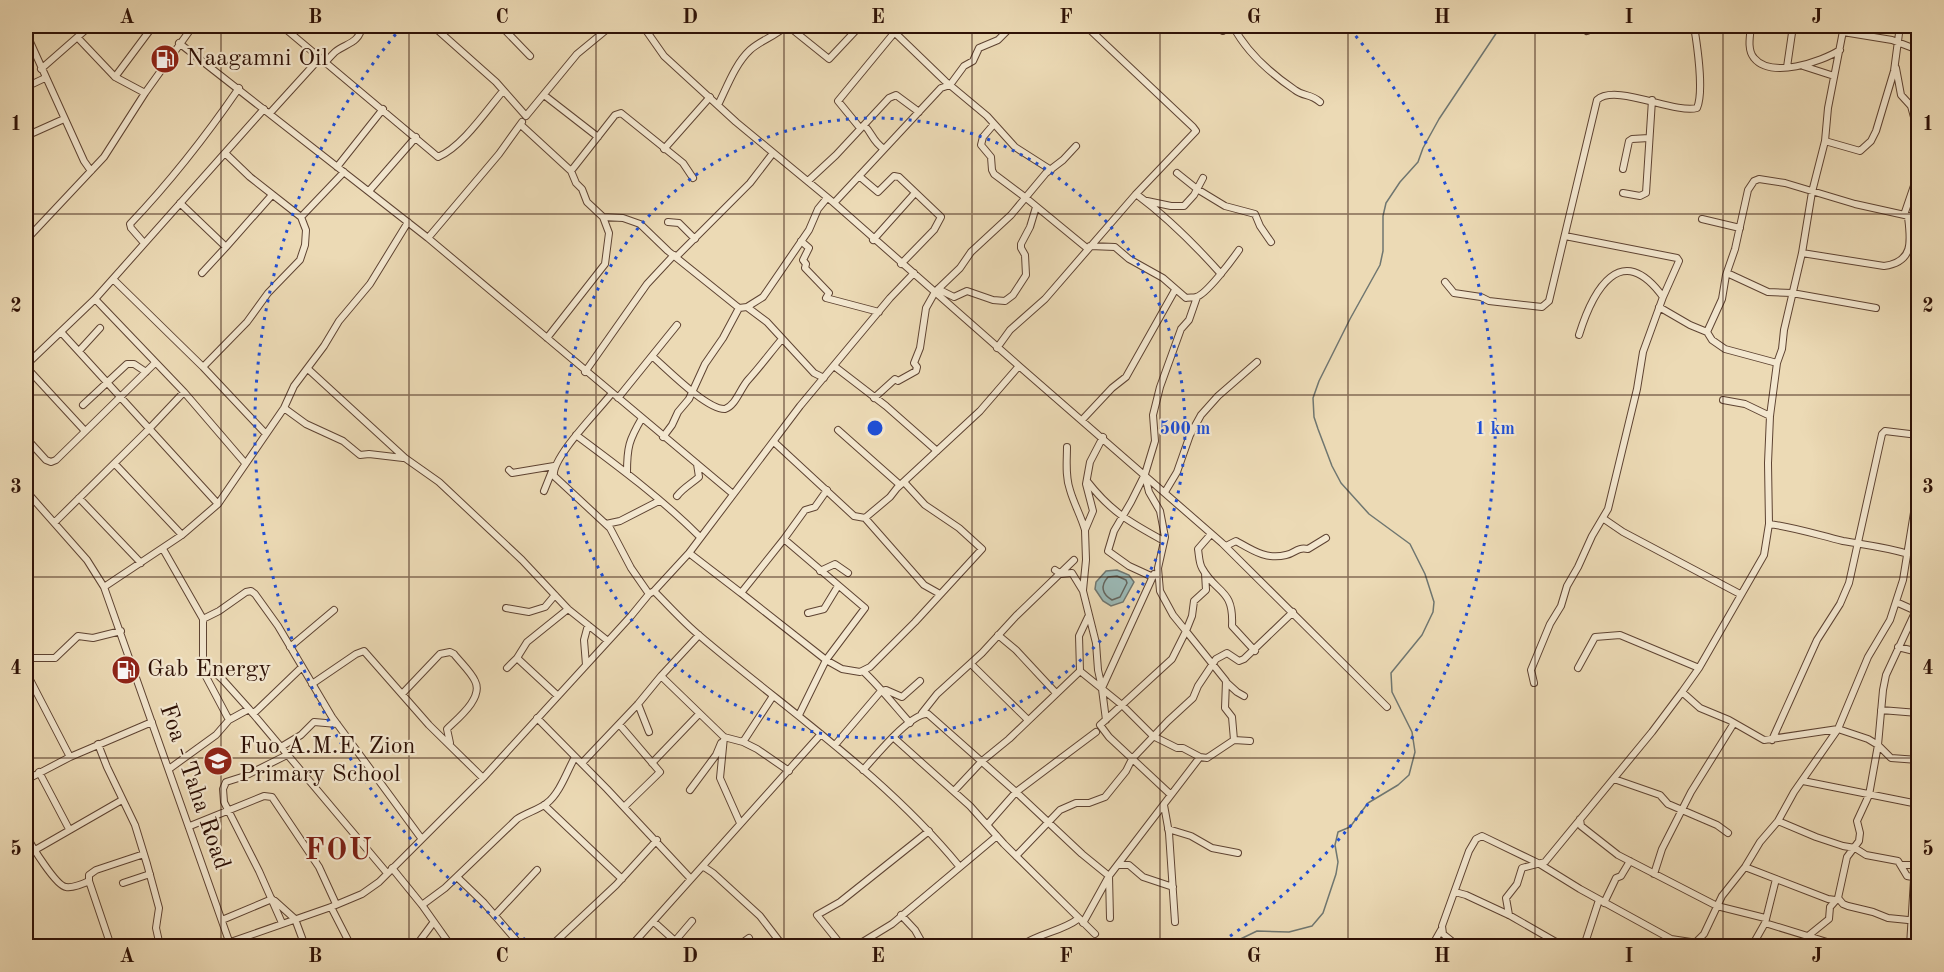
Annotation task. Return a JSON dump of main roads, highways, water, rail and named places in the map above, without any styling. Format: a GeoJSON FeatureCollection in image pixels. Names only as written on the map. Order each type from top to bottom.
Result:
{"type":"FeatureCollection","features":[{"type":"Feature","properties":{"kind":"water"},"geometry":{"type":"Polygon","coordinates":[[[1117,570],[1129,575],[1134,582],[1123,602],[1111,606],[1103,601],[1095,589],[1096,582],[1106,571],[1117,570]]]}},
{"type":"Feature","properties":{"kind":"waterway"},"geometry":{"type":"LineString","coordinates":[[1226,946],[1257,931],[1289,932],[1312,926],[1323,913],[1336,874],[1338,862],[1335,845],[1338,832],[1350,827],[1368,803],[1398,785],[1409,775],[1415,752],[1412,732],[1392,692],[1391,673],[1422,635],[1433,612],[1434,602],[1425,574],[1410,544],[1369,514],[1341,483],[1332,466],[1314,417],[1313,398],[1350,319],[1380,265],[1386,203],[1400,182],[1418,162],[1439,119],[1501,26]]}},
{"type":"Feature","properties":{"kind":"place","name":"Naagamni Oil"},"geometry":{"type":"Point","coordinates":[165,59]}},
{"type":"Feature","properties":{"kind":"place","name":"Gab Energy"},"geometry":{"type":"Point","coordinates":[126,670]}},
{"type":"Feature","properties":{"kind":"place","name":"Fuo A.M.E. Zion Primary School"},"geometry":{"type":"Point","coordinates":[218,761]}},
{"type":"Feature","properties":{"kind":"district","name":"FOU"},"geometry":{"type":"Point","coordinates":[339,851]}}]}
